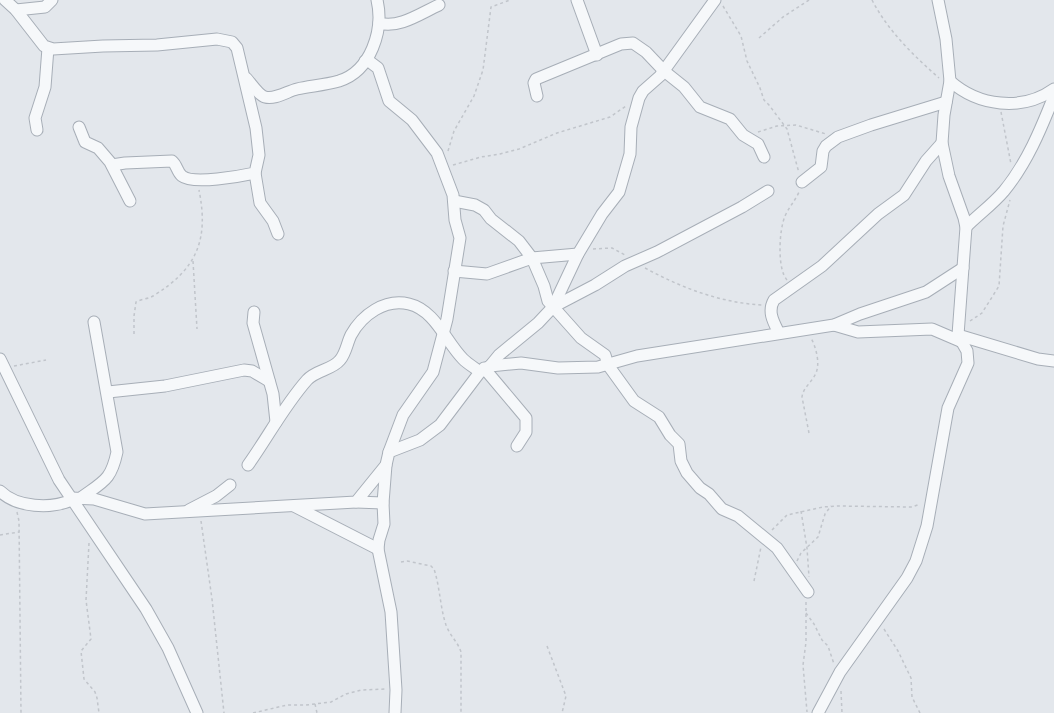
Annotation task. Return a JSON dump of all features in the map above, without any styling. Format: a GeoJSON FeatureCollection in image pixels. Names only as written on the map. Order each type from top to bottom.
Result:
{"type":"FeatureCollection","features":[{"type":"Feature","properties":{"kind":"street"},"geometry":{"type":"LineString","coordinates":[[5,0],[16,10],[44,46],[48,48],[63,49],[85,46],[158,46],[217,39],[232,42],[237,48],[259,145],[255,173],[260,204],[273,221],[278,234]]}},
{"type":"Feature","properties":{"kind":"street"},"geometry":{"type":"LineString","coordinates":[[16,10],[45,7],[52,0]]}},
{"type":"Feature","properties":{"kind":"street"},"geometry":{"type":"LineString","coordinates":[[244,75],[263,97],[268,98],[291,90],[340,81],[355,72],[374,45],[379,23],[377,0]]}},
{"type":"Feature","properties":{"kind":"street"},"geometry":{"type":"LineString","coordinates":[[577,0],[597,54]]}},
{"type":"Feature","properties":{"kind":"street"},"geometry":{"type":"LineString","coordinates":[[553,307],[578,254],[602,214],[615,199],[621,186],[630,154],[631,127],[639,98],[643,91],[654,83],[664,71],[715,0]]}},
{"type":"Feature","properties":{"kind":"street"},"geometry":{"type":"LineString","coordinates":[[818,713],[840,672],[907,578],[916,561],[927,526],[948,408],[968,363],[967,351],[959,333],[966,227],[949,176],[942,143],[946,102],[950,84],[946,38],[938,0]]}},
{"type":"Feature","properties":{"kind":"street"},"geometry":{"type":"LineString","coordinates":[[379,23],[384,24],[411,20],[439,6]]}},
{"type":"Feature","properties":{"kind":"street"},"geometry":{"type":"LineString","coordinates":[[537,96],[534,83],[536,79],[621,44],[633,44],[646,52],[664,71],[684,87],[700,106],[730,119],[745,137],[758,144],[764,157]]}},
{"type":"Feature","properties":{"kind":"street"},"geometry":{"type":"LineString","coordinates":[[37,130],[35,118],[45,87],[48,48]]}},
{"type":"Feature","properties":{"kind":"street"},"geometry":{"type":"LineString","coordinates":[[364,61],[370,62],[378,68],[389,101],[417,125],[437,153],[454,200],[455,220],[460,238],[444,332],[433,372],[403,415],[389,452],[386,465],[383,503],[384,524],[378,549],[391,612],[396,690],[395,713]]}},
{"type":"Feature","properties":{"kind":"street"},"geometry":{"type":"LineString","coordinates":[[950,84],[976,98],[999,103],[1023,102],[1038,99],[1054,90]]}},
{"type":"Feature","properties":{"kind":"street"},"geometry":{"type":"LineString","coordinates":[[966,227],[1003,193],[1013,180],[1028,156],[1054,96]]}},
{"type":"Feature","properties":{"kind":"street"},"geometry":{"type":"LineString","coordinates":[[802,182],[821,167],[823,151],[826,146],[838,137],[946,102]]}},
{"type":"Feature","properties":{"kind":"street"},"geometry":{"type":"LineString","coordinates":[[79,127],[85,142],[98,148],[112,165],[130,201]]}},
{"type":"Feature","properties":{"kind":"street"},"geometry":{"type":"LineString","coordinates":[[779,333],[773,322],[771,305],[778,297],[822,266],[878,214],[904,195],[926,161],[942,143]]}},
{"type":"Feature","properties":{"kind":"street"},"geometry":{"type":"LineString","coordinates":[[112,165],[172,161],[182,176],[188,180],[255,173]]}},
{"type":"Feature","properties":{"kind":"street"},"geometry":{"type":"LineString","coordinates":[[389,452],[420,440],[440,425],[485,369],[499,355],[538,323],[553,307],[635,261],[742,207],[768,191]]}},
{"type":"Feature","properties":{"kind":"street"},"geometry":{"type":"LineString","coordinates":[[454,200],[475,205],[484,210],[491,219],[519,241],[532,258],[544,286],[548,301],[581,338],[605,355],[608,365],[634,401],[659,417],[670,435],[679,444],[681,461],[687,473],[722,509],[738,516],[781,553],[808,592]]}},
{"type":"Feature","properties":{"kind":"street"},"geometry":{"type":"LineString","coordinates":[[454,272],[487,274],[532,258],[578,254]]}},
{"type":"Feature","properties":{"kind":"street"},"geometry":{"type":"LineString","coordinates":[[485,369],[521,363],[575,369],[608,365],[637,356],[724,344],[779,333],[834,325],[860,314],[926,292],[963,268]]}},
{"type":"Feature","properties":{"kind":"street"},"geometry":{"type":"LineString","coordinates":[[248,466],[276,422],[308,379],[317,372],[340,361],[357,326],[379,307],[389,304],[409,304],[419,308],[444,332],[464,360],[485,369],[526,418],[526,432],[517,446]]}},
{"type":"Feature","properties":{"kind":"street"},"geometry":{"type":"LineString","coordinates":[[254,312],[253,323],[269,381],[276,422]]}},
{"type":"Feature","properties":{"kind":"street"},"geometry":{"type":"LineString","coordinates":[[0,491],[6,498],[40,505],[57,506],[75,499],[109,477],[115,466],[117,452],[108,392],[94,322]]}},
{"type":"Feature","properties":{"kind":"street"},"geometry":{"type":"LineString","coordinates":[[834,325],[858,332],[932,329],[959,333],[1038,359],[1054,361]]}},
{"type":"Feature","properties":{"kind":"street"},"geometry":{"type":"LineString","coordinates":[[2,364],[42,446],[91,527],[146,608],[168,648],[197,713]]}},
{"type":"Feature","properties":{"kind":"street"},"geometry":{"type":"LineString","coordinates":[[108,392],[165,386],[244,370],[252,371],[269,381]]}},
{"type":"Feature","properties":{"kind":"street"},"geometry":{"type":"LineString","coordinates":[[356,502],[386,465]]}},
{"type":"Feature","properties":{"kind":"street"},"geometry":{"type":"LineString","coordinates":[[187,511],[216,496],[230,485]]}},
{"type":"Feature","properties":{"kind":"street"},"geometry":{"type":"LineString","coordinates":[[75,499],[107,502],[138,513],[356,502],[383,503]]}},
{"type":"Feature","properties":{"kind":"street"},"geometry":{"type":"LineString","coordinates":[[294,506],[378,549]]}},
{"type":"Feature","properties":{"kind":"path"},"geometry":{"type":"LineString","coordinates":[[449,147],[454,131],[474,96],[483,70],[491,7],[510,0]]}},
{"type":"Feature","properties":{"kind":"path"},"geometry":{"type":"LineString","coordinates":[[719,0],[741,36],[747,61],[764,100],[784,125],[790,138],[802,182],[796,200],[784,218],[782,233],[781,269],[791,289]]}},
{"type":"Feature","properties":{"kind":"path"},"geometry":{"type":"LineString","coordinates":[[759,38],[783,17],[810,0]]}},
{"type":"Feature","properties":{"kind":"path"},"geometry":{"type":"LineString","coordinates":[[872,0],[881,18],[894,33],[950,84]]}},
{"type":"Feature","properties":{"kind":"path"},"geometry":{"type":"LineString","coordinates":[[444,169],[459,162],[481,156],[510,152],[557,133],[602,120],[639,98]]}},
{"type":"Feature","properties":{"kind":"path"},"geometry":{"type":"LineString","coordinates":[[999,103],[1013,171],[1013,180]]}},
{"type":"Feature","properties":{"kind":"path"},"geometry":{"type":"LineString","coordinates":[[745,137],[772,127],[784,125],[803,126],[838,137]]}},
{"type":"Feature","properties":{"kind":"path"},"geometry":{"type":"LineString","coordinates":[[134,334],[136,302],[152,297],[173,282],[185,272],[193,261],[199,245],[203,225],[197,180]]}},
{"type":"Feature","properties":{"kind":"path"},"geometry":{"type":"LineString","coordinates":[[959,333],[978,317],[998,291],[1000,281],[1003,226],[1011,197]]}},
{"type":"Feature","properties":{"kind":"path"},"geometry":{"type":"LineString","coordinates":[[578,254],[605,247],[620,252],[687,288],[705,295],[737,302],[771,305]]}},
{"type":"Feature","properties":{"kind":"path"},"geometry":{"type":"LineString","coordinates":[[193,261],[197,329]]}},
{"type":"Feature","properties":{"kind":"path"},"geometry":{"type":"LineString","coordinates":[[805,329],[815,347],[816,353],[816,372],[802,392],[809,433]]}},
{"type":"Feature","properties":{"kind":"path"},"geometry":{"type":"LineString","coordinates":[[2,364],[46,360]]}},
{"type":"Feature","properties":{"kind":"path"},"geometry":{"type":"LineString","coordinates":[[754,581],[758,556],[765,538],[788,515],[801,511],[831,506],[912,507],[932,498]]}},
{"type":"Feature","properties":{"kind":"path"},"geometry":{"type":"LineString","coordinates":[[11,499],[17,511],[19,532],[21,713]]}},
{"type":"Feature","properties":{"kind":"path"},"geometry":{"type":"LineString","coordinates":[[793,572],[799,557],[818,537],[825,514],[831,506]]}},
{"type":"Feature","properties":{"kind":"path"},"geometry":{"type":"LineString","coordinates":[[200,511],[212,599],[224,713]]}},
{"type":"Feature","properties":{"kind":"path"},"geometry":{"type":"LineString","coordinates":[[801,511],[809,562],[806,642],[803,665],[807,713]]}},
{"type":"Feature","properties":{"kind":"path"},"geometry":{"type":"LineString","coordinates":[[91,527],[86,600],[91,639],[81,651],[81,660],[84,679],[97,698],[99,713]]}},
{"type":"Feature","properties":{"kind":"path"},"geometry":{"type":"LineString","coordinates":[[0,535],[19,532]]}},
{"type":"Feature","properties":{"kind":"path"},"geometry":{"type":"LineString","coordinates":[[401,562],[407,561],[431,566],[434,569],[445,623],[449,633],[459,646],[461,652],[461,713]]}},
{"type":"Feature","properties":{"kind":"path"},"geometry":{"type":"LineString","coordinates":[[806,613],[814,624],[822,640],[828,646],[835,666],[840,672]]}},
{"type":"Feature","properties":{"kind":"path"},"geometry":{"type":"LineString","coordinates":[[876,623],[889,637],[908,670],[912,681],[912,697],[920,713]]}},
{"type":"Feature","properties":{"kind":"path"},"geometry":{"type":"LineString","coordinates":[[547,646],[566,696],[562,713]]}},
{"type":"Feature","properties":{"kind":"path"},"geometry":{"type":"LineString","coordinates":[[253,713],[287,705],[335,702],[342,696],[361,690],[396,690]]}},
{"type":"Feature","properties":{"kind":"path"},"geometry":{"type":"LineString","coordinates":[[841,690],[842,713]]}},
{"type":"Feature","properties":{"kind":"path"},"geometry":{"type":"LineString","coordinates":[[315,704],[317,713]]}}]}
